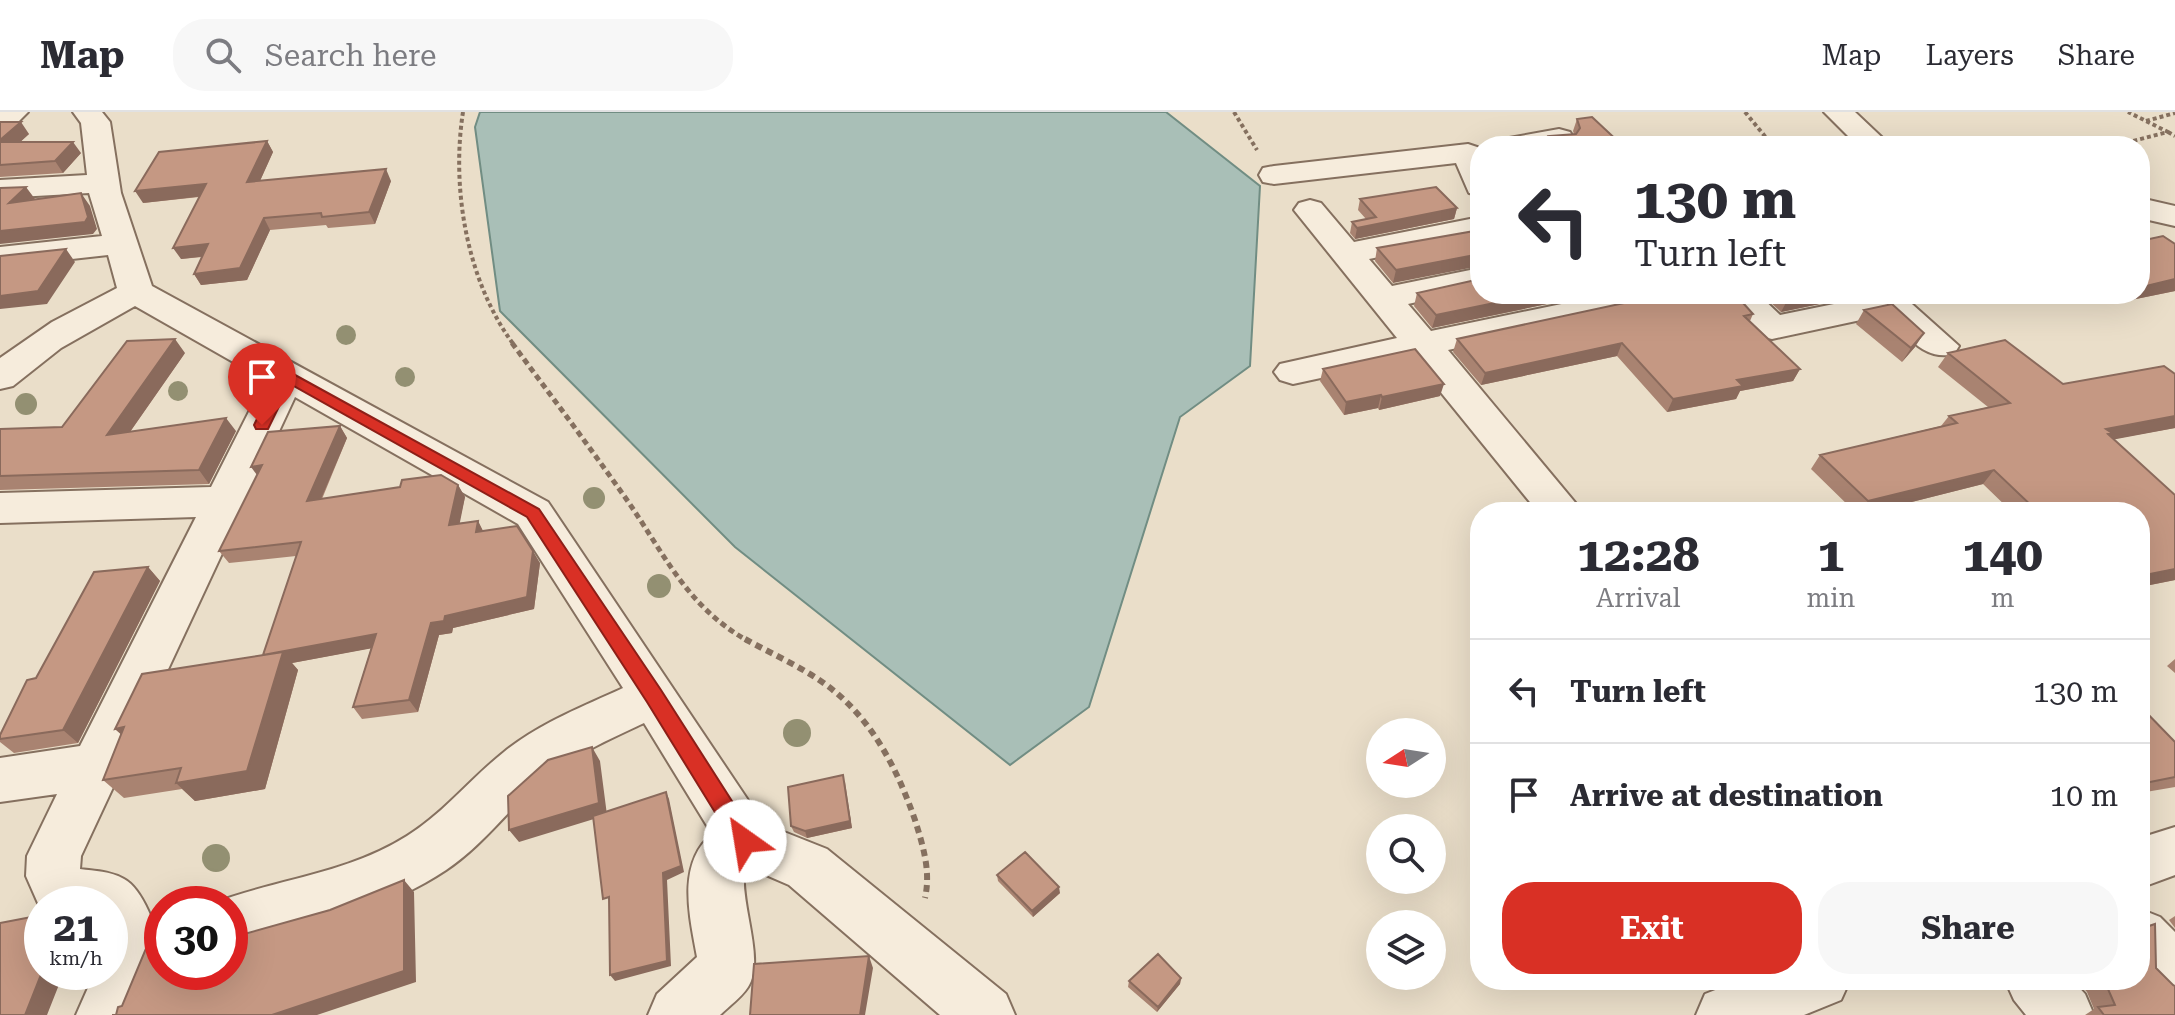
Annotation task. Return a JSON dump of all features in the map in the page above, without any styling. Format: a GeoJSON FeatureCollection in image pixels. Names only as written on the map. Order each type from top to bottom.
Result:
{"type":"FeatureCollection","features":[{"type":"Feature","properties":{"kind":"street"},"geometry":{"type":"LineString","coordinates":[[0,124],[14,112]]}},
{"type":"Feature","properties":{"kind":"street"},"geometry":{"type":"LineString","coordinates":[[87,112],[95,122],[103,183],[136,292],[533,513],[745,841],[808,867],[985,1015]]}},
{"type":"Feature","properties":{"kind":"street"},"geometry":{"type":"LineString","coordinates":[[1838,112],[1865,136]]}},
{"type":"Feature","properties":{"kind":"street"},"geometry":{"type":"LineString","coordinates":[[1274,175],[1470,152]]}},
{"type":"Feature","properties":{"kind":"street"},"geometry":{"type":"LineString","coordinates":[[0,189],[103,183]]}},
{"type":"Feature","properties":{"kind":"street"},"geometry":{"type":"LineString","coordinates":[[1310,210],[1554,502]]}},
{"type":"Feature","properties":{"kind":"street"},"geometry":{"type":"LineString","coordinates":[[2150,210],[2175,216]]}},
{"type":"Feature","properties":{"kind":"street"},"geometry":{"type":"LineString","coordinates":[[1347,253],[1470,229]]}},
{"type":"Feature","properties":{"kind":"street"},"geometry":{"type":"LineString","coordinates":[[0,257],[121,244]]}},
{"type":"Feature","properties":{"kind":"street"},"geometry":{"type":"LineString","coordinates":[[1386,298],[1470,280]]}},
{"type":"Feature","properties":{"kind":"street"},"geometry":{"type":"LineString","coordinates":[[0,377],[82,318],[136,292]]}},
{"type":"Feature","properties":{"kind":"street"},"geometry":{"type":"LineString","coordinates":[[1293,372],[1613,304]]}},
{"type":"Feature","properties":{"kind":"street"},"geometry":{"type":"LineString","coordinates":[[1748,304],[1772,328],[1862,304]]}},
{"type":"Feature","properties":{"kind":"street"},"geometry":{"type":"LineString","coordinates":[[1891,304],[1941,346]]}},
{"type":"Feature","properties":{"kind":"street"},"geometry":{"type":"LineString","coordinates":[[144,941],[107,898],[60,892],[53,876],[54,856],[286,375]]}},
{"type":"Feature","properties":{"kind":"street"},"geometry":{"type":"LineString","coordinates":[[0,508],[225,501]]}},
{"type":"Feature","properties":{"kind":"street"},"geometry":{"type":"LineString","coordinates":[[248,918],[333,895],[385,875],[427,853],[536,756],[589,726],[654,696]]}},
{"type":"Feature","properties":{"kind":"street"},"geometry":{"type":"LineString","coordinates":[[0,780],[96,766]]}},
{"type":"Feature","properties":{"kind":"street"},"geometry":{"type":"LineString","coordinates":[[678,1015],[727,968],[716,887],[718,867],[725,856],[745,841]]}},
{"type":"Feature","properties":{"kind":"street"},"geometry":{"type":"LineString","coordinates":[[2150,860],[2175,851]]}},
{"type":"Feature","properties":{"kind":"street"},"geometry":{"type":"LineString","coordinates":[[2150,947],[2175,973]]}},
{"type":"Feature","properties":{"kind":"street"},"geometry":{"type":"LineString","coordinates":[[106,1015],[144,952]]}},
{"type":"Feature","properties":{"kind":"street"},"geometry":{"type":"LineString","coordinates":[[1726,1015],[1794,990]]}},
{"type":"Feature","properties":{"kind":"street"},"geometry":{"type":"LineString","coordinates":[[2043,990],[2064,1015]]}},
{"type":"Feature","properties":{"kind":"path"},"geometry":{"type":"LineString","coordinates":[[463,112],[459,131],[464,218],[488,302],[501,328],[657,542],[684,587],[715,622],[760,650],[808,673],[846,701],[882,744],[906,790],[925,850],[928,887],[920,915],[897,941]]}},
{"type":"Feature","properties":{"kind":"path"},"geometry":{"type":"LineString","coordinates":[[1745,112],[1765,136]]}},
{"type":"Feature","properties":{"kind":"path"},"geometry":{"type":"LineString","coordinates":[[2128,112],[2175,136]]}},
{"type":"Feature","properties":{"kind":"path"},"geometry":{"type":"LineString","coordinates":[[2145,121],[2175,113]]}},
{"type":"Feature","properties":{"kind":"path"},"geometry":{"type":"LineString","coordinates":[[2150,137],[2168,132]]}},
{"type":"Feature","properties":{"kind":"water"},"geometry":{"type":"Polygon","coordinates":[[[480,112],[1166,112],[1260,186],[1250,366],[1180,417],[1089,707],[1010,765],[735,547],[500,311],[475,127],[480,112]]]}},
{"type":"Feature","properties":{"kind":"building"},"geometry":{"type":"Polygon","coordinates":[[[1592,117],[1612,136],[1549,136],[1576,134],[1580,128],[1577,119],[1592,117]]]}},
{"type":"Feature","properties":{"kind":"building"},"geometry":{"type":"Polygon","coordinates":[[[0,122],[21,122],[0,140],[0,122]]]}},
{"type":"Feature","properties":{"kind":"building"},"geometry":{"type":"Polygon","coordinates":[[[267,141],[247,182],[386,169],[369,212],[264,218],[240,268],[194,274],[208,244],[173,248],[206,184],[135,191],[159,152],[267,141]]]}},
{"type":"Feature","properties":{"kind":"building"},"geometry":{"type":"Polygon","coordinates":[[[0,142],[73,142],[55,161],[0,165],[0,142]]]}},
{"type":"Feature","properties":{"kind":"building"},"geometry":{"type":"Polygon","coordinates":[[[26,187],[9,203],[81,193],[88,217],[85,222],[0,231],[0,188],[26,187]]]}},
{"type":"Feature","properties":{"kind":"building"},"geometry":{"type":"Polygon","coordinates":[[[1436,187],[1457,208],[1357,228],[1352,222],[1376,217],[1360,199],[1436,187]]]}},
{"type":"Feature","properties":{"kind":"building"},"geometry":{"type":"Polygon","coordinates":[[[1470,232],[1470,256],[1396,270],[1377,248],[1470,232]]]}},
{"type":"Feature","properties":{"kind":"building"},"geometry":{"type":"Polygon","coordinates":[[[2163,236],[2175,244],[2175,279],[2150,285],[2150,239],[2163,236]]]}},
{"type":"Feature","properties":{"kind":"building"},"geometry":{"type":"Polygon","coordinates":[[[66,249],[38,291],[0,296],[0,256],[66,249]]]}},
{"type":"Feature","properties":{"kind":"building"},"geometry":{"type":"Polygon","coordinates":[[[1470,281],[1470,304],[1489,304],[1436,315],[1417,293],[1470,281]]]}},
{"type":"Feature","properties":{"kind":"building"},"geometry":{"type":"Polygon","coordinates":[[[1620,304],[1744,304],[1753,314],[1744,316],[1800,369],[1737,380],[1743,386],[1673,399],[1622,343],[1485,373],[1457,339],[1620,304]]]}},
{"type":"Feature","properties":{"kind":"building"},"geometry":{"type":"Polygon","coordinates":[[[1892,304],[1924,333],[1911,348],[1864,310],[1892,304]]]}},
{"type":"Feature","properties":{"kind":"building"},"geometry":{"type":"Polygon","coordinates":[[[175,339],[107,435],[226,418],[199,470],[0,476],[0,429],[62,427],[127,341],[175,339]]]}},
{"type":"Feature","properties":{"kind":"building"},"geometry":{"type":"Polygon","coordinates":[[[2005,340],[2063,384],[2164,366],[2175,374],[2175,416],[2106,429],[2175,495],[2175,569],[2150,574],[2150,502],[2028,502],[1994,470],[1868,501],[1820,455],[1957,423],[1949,416],[2010,403],[1948,353],[2005,340]]]}},
{"type":"Feature","properties":{"kind":"building"},"geometry":{"type":"Polygon","coordinates":[[[1415,349],[1444,384],[1346,402],[1323,369],[1415,349]]]}},
{"type":"Feature","properties":{"kind":"building"},"geometry":{"type":"Polygon","coordinates":[[[340,426],[307,501],[400,487],[402,480],[441,475],[458,485],[449,525],[478,521],[476,532],[517,526],[533,551],[527,597],[445,616],[444,621],[431,623],[409,700],[353,707],[376,634],[263,655],[301,542],[219,551],[262,465],[251,467],[268,432],[340,426]]]}},
{"type":"Feature","properties":{"kind":"building"},"geometry":{"type":"Polygon","coordinates":[[[148,567],[63,730],[0,739],[27,680],[36,678],[94,572],[148,567]]]}},
{"type":"Feature","properties":{"kind":"building"},"geometry":{"type":"Polygon","coordinates":[[[283,652],[247,771],[176,783],[181,768],[103,780],[124,727],[115,729],[142,674],[283,652]]]}},
{"type":"Feature","properties":{"kind":"building"},"geometry":{"type":"Polygon","coordinates":[[[2150,716],[2175,742],[2175,777],[2150,782],[2150,716]]]}},
{"type":"Feature","properties":{"kind":"building"},"geometry":{"type":"Polygon","coordinates":[[[592,747],[599,803],[509,830],[508,796],[548,760],[592,747]]]}},
{"type":"Feature","properties":{"kind":"building"},"geometry":{"type":"Polygon","coordinates":[[[843,775],[850,821],[805,831],[791,826],[788,787],[843,775]]]}},
{"type":"Feature","properties":{"kind":"building"},"geometry":{"type":"Polygon","coordinates":[[[666,792],[681,866],[663,873],[667,961],[610,975],[609,897],[603,899],[593,816],[666,792]]]}},
{"type":"Feature","properties":{"kind":"building"},"geometry":{"type":"Polygon","coordinates":[[[1025,852],[1059,887],[1032,911],[997,875],[1025,852]]]}},
{"type":"Feature","properties":{"kind":"building"},"geometry":{"type":"Polygon","coordinates":[[[404,880],[404,971],[272,1015],[116,1015],[144,953],[144,990],[248,990],[248,933],[330,910],[404,880]]]}},
{"type":"Feature","properties":{"kind":"building"},"geometry":{"type":"Polygon","coordinates":[[[24,918],[24,990],[35,990],[25,1015],[0,1015],[0,923],[24,918]]]}},
{"type":"Feature","properties":{"kind":"building"},"geometry":{"type":"Polygon","coordinates":[[[2155,924],[2156,968],[2175,986],[2175,1015],[2104,1015],[2098,1007],[2115,1005],[2108,990],[2150,990],[2150,926],[2155,924]]]}},
{"type":"Feature","properties":{"kind":"building"},"geometry":{"type":"Polygon","coordinates":[[[1158,954],[1181,978],[1158,1007],[1129,981],[1158,954]]]}},
{"type":"Feature","properties":{"kind":"building"},"geometry":{"type":"Polygon","coordinates":[[[869,956],[860,1015],[750,1015],[754,964],[869,956]]]}},
{"type":"Feature","properties":{"kind":"route"},"geometry":{"type":"LineString","coordinates":[[262,425],[286,375],[533,513],[745,841]]}}]}
